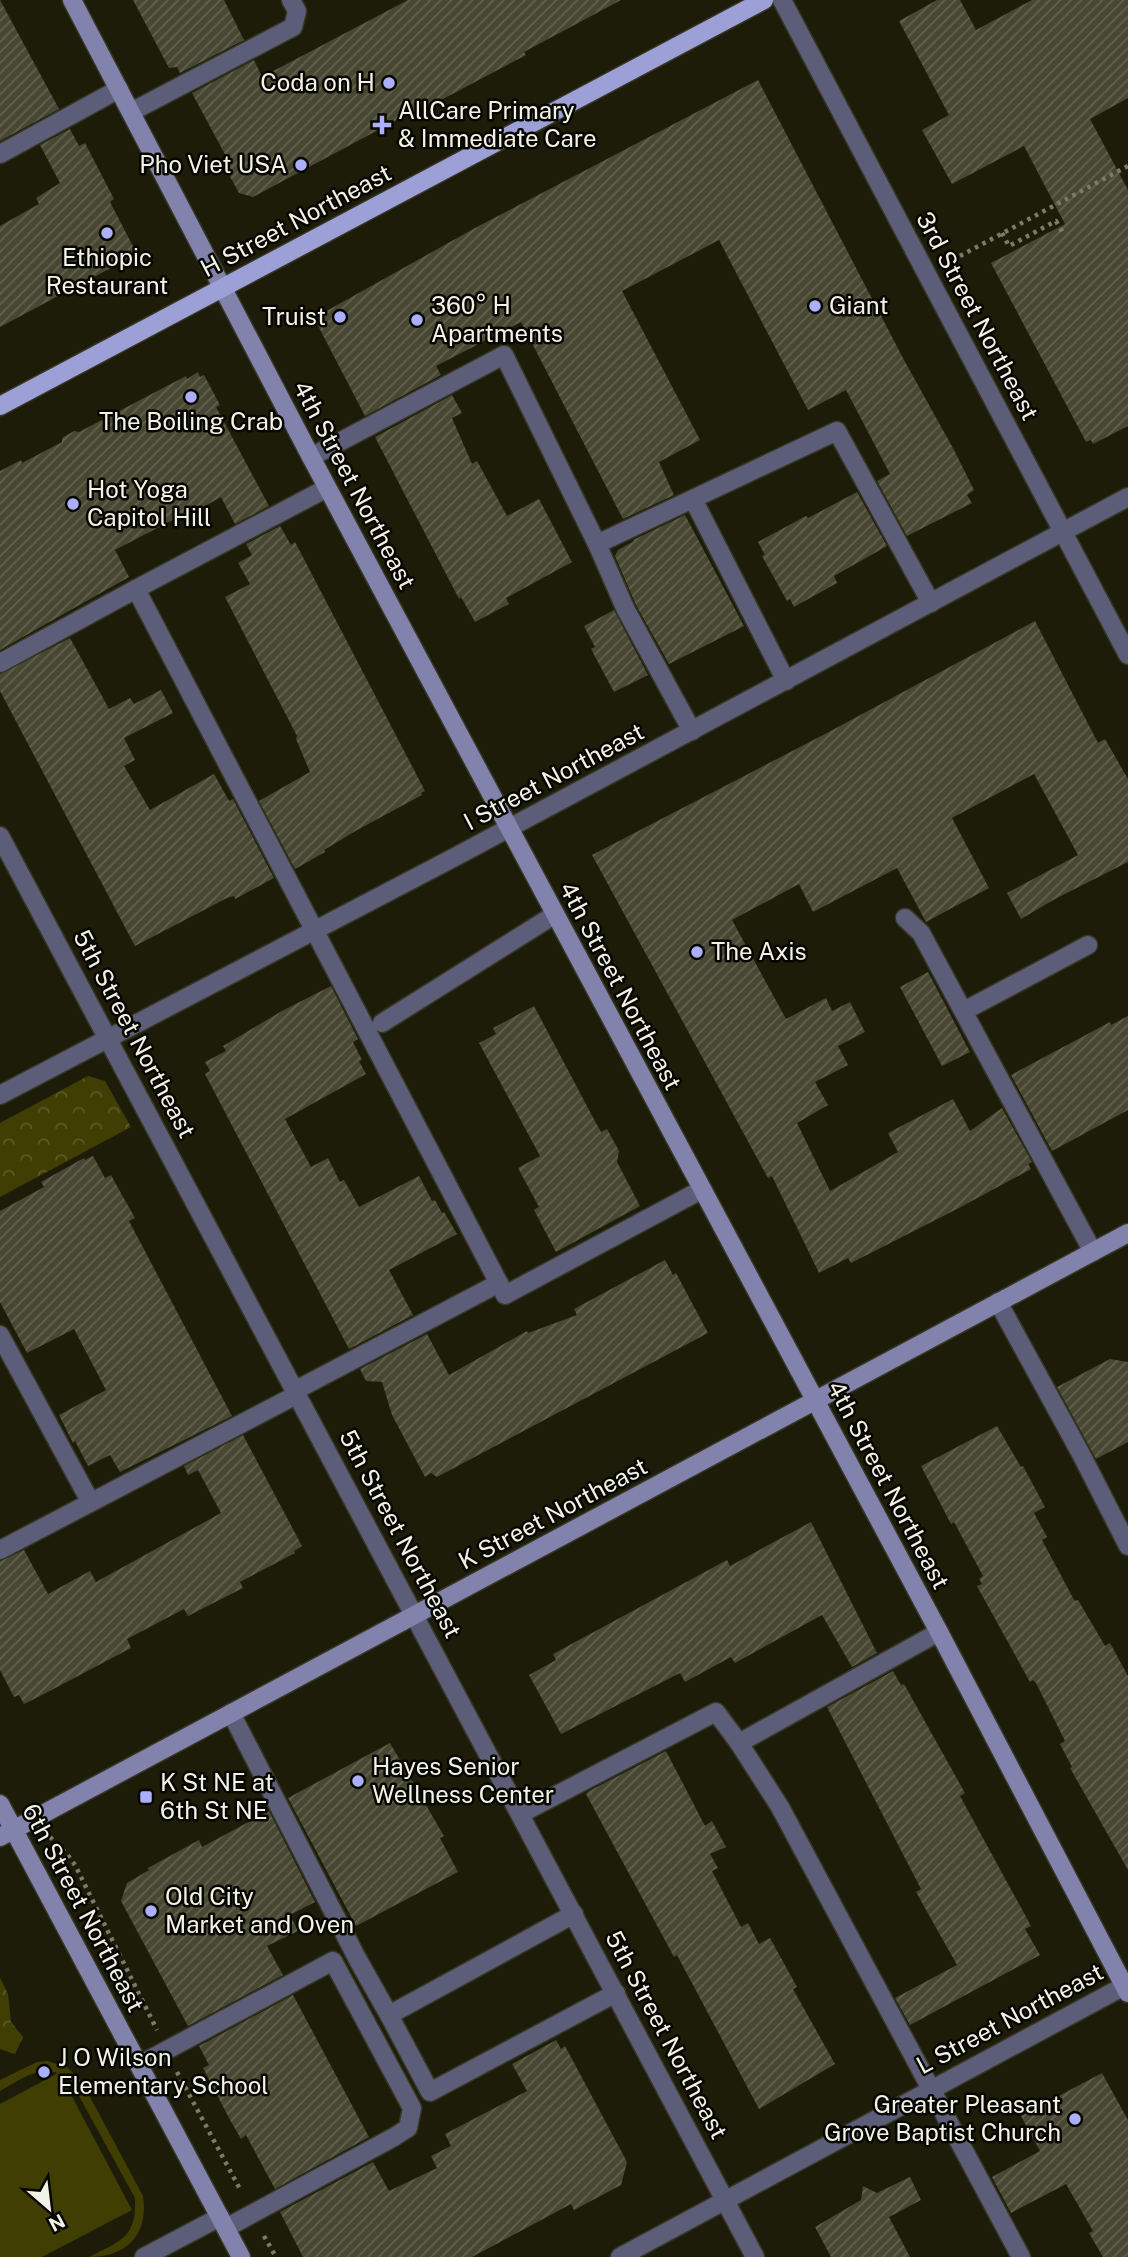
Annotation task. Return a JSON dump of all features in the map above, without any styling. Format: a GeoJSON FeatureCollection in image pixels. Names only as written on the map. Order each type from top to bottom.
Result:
{"type":"FeatureCollection","features":[{"type":"Feature","properties":{"kind":"main road","name":"H Street Northeast"},"geometry":{"type":"LineString","coordinates":[[0,406],[764,0]]}},
{"type":"Feature","properties":{"kind":"street","name":"4th Street Northeast"},"geometry":{"type":"LineString","coordinates":[[72,0],[327,488],[1127,1988]]}},
{"type":"Feature","properties":{"kind":"street"},"geometry":{"type":"LineString","coordinates":[[131,111],[293,27],[297,11],[291,0]]}},
{"type":"Feature","properties":{"kind":"street","name":"3rd Street Northeast"},"geometry":{"type":"LineString","coordinates":[[782,0],[1128,655]]}},
{"type":"Feature","properties":{"kind":"street"},"geometry":{"type":"LineString","coordinates":[[0,154],[119,89]]}},
{"type":"Feature","properties":{"kind":"street"},"geometry":{"type":"LineString","coordinates":[[311,457],[504,355],[597,544],[626,610],[692,731]]}},
{"type":"Feature","properties":{"kind":"street"},"geometry":{"type":"LineString","coordinates":[[597,544],[837,431],[931,603]]}},
{"type":"Feature","properties":{"kind":"street"},"geometry":{"type":"LineString","coordinates":[[0,663],[327,488]]}},
{"type":"Feature","properties":{"kind":"street","name":"I Street Northeast"},"geometry":{"type":"LineString","coordinates":[[0,1095],[509,829],[1128,497]]}},
{"type":"Feature","properties":{"kind":"street"},"geometry":{"type":"LineString","coordinates":[[693,499],[786,681]]}},
{"type":"Feature","properties":{"kind":"street"},"geometry":{"type":"LineString","coordinates":[[136,589],[505,1295],[701,1190]]}},
{"type":"Feature","properties":{"kind":"street","name":"5th Street Northeast"},"geometry":{"type":"LineString","coordinates":[[0,836],[755,2257]]}},
{"type":"Feature","properties":{"kind":"street"},"geometry":{"type":"LineString","coordinates":[[382,1023],[554,915]]}},
{"type":"Feature","properties":{"kind":"street"},"geometry":{"type":"LineString","coordinates":[[905,918],[921,933],[1093,1252]]}},
{"type":"Feature","properties":{"kind":"street"},"geometry":{"type":"LineString","coordinates":[[964,1011],[1088,945]]}},
{"type":"Feature","properties":{"kind":"street","name":"K Street Northeast"},"geometry":{"type":"LineString","coordinates":[[7,1833],[1128,1233]]}},
{"type":"Feature","properties":{"kind":"street"},"geometry":{"type":"LineString","coordinates":[[0,1549],[499,1283]]}},
{"type":"Feature","properties":{"kind":"street"},"geometry":{"type":"LineString","coordinates":[[998,1301],[1128,1546]]}},
{"type":"Feature","properties":{"kind":"street"},"geometry":{"type":"LineString","coordinates":[[0,1335],[90,1501]]}},
{"type":"Feature","properties":{"kind":"street"},"geometry":{"type":"LineString","coordinates":[[740,1743],[939,1632]]}},
{"type":"Feature","properties":{"kind":"street"},"geometry":{"type":"LineString","coordinates":[[520,1814],[716,1712],[740,1743],[780,1807],[1021,2257]]}},
{"type":"Feature","properties":{"kind":"street"},"geometry":{"type":"LineString","coordinates":[[231,1713],[358,1960],[430,2092],[616,1993]]}},
{"type":"Feature","properties":{"kind":"street","name":"6th Street Northeast"},"geometry":{"type":"LineString","coordinates":[[0,1804],[7,1833],[139,2065],[241,2257]]}},
{"type":"Feature","properties":{"kind":"street"},"geometry":{"type":"LineString","coordinates":[[389,2015],[573,1914]]}},
{"type":"Feature","properties":{"kind":"street"},"geometry":{"type":"LineString","coordinates":[[139,2065],[333,1961],[412,2108],[408,2128],[223,2223],[144,2257]]}},
{"type":"Feature","properties":{"kind":"street","name":"L Street Northeast"},"geometry":{"type":"LineString","coordinates":[[620,2257],[1127,1988]]}},
{"type":"Feature","properties":{"kind":"path"},"geometry":{"type":"LineString","coordinates":[[960,256],[1128,166]]}},
{"type":"Feature","properties":{"kind":"path"},"geometry":{"type":"LineString","coordinates":[[1002,233],[1009,246],[1056,221],[1063,233]]}},
{"type":"Feature","properties":{"kind":"green space"},"geometry":{"type":"Polygon","coordinates":[[[88,1076],[105,1081],[131,1127],[0,1197],[0,1123],[88,1076]]]}},
{"type":"Feature","properties":{"kind":"green space"},"geometry":{"type":"Polygon","coordinates":[[[0,1978],[8,1994],[11,2022],[23,2037],[15,2054],[0,2049],[0,1978]]]}},
{"type":"Feature","properties":{"kind":"green space"},"geometry":{"type":"Polygon","coordinates":[[[47,2061],[67,2067],[82,2082],[143,2196],[144,2210],[138,2232],[124,2248],[114,2253],[89,2257],[118,2242],[129,2230],[133,2222],[135,2198],[74,2087],[69,2079],[60,2074],[132,2210],[42,2257],[0,2257],[0,2104],[58,2073],[35,2073],[0,2091],[0,2080],[37,2062],[47,2061]]]}},
{"type":"Feature","properties":{"kind":"building"},"geometry":{"type":"Polygon","coordinates":[[[0,0],[59,109],[0,141],[0,0]]]}},
{"type":"Feature","properties":{"kind":"building"},"geometry":{"type":"Polygon","coordinates":[[[133,0],[224,0],[244,40],[180,73],[177,67],[169,68],[133,0]]]}},
{"type":"Feature","properties":{"kind":"building","name":"Coda on H"},"geometry":{"type":"Polygon","coordinates":[[[408,0],[621,0],[524,52],[526,55],[424,109],[423,106],[253,197],[239,193],[222,162],[228,160],[192,93],[254,60],[262,77],[408,0]]]}},
{"type":"Feature","properties":{"kind":"building"},"geometry":{"type":"Polygon","coordinates":[[[937,0],[960,0],[976,30],[1032,0],[1128,0],[1128,98],[1090,119],[1128,190],[1128,426],[1093,444],[1091,440],[1086,442],[991,263],[1065,224],[1024,146],[952,184],[922,130],[949,115],[899,21],[937,0]]]}},
{"type":"Feature","properties":{"kind":"building","name":"Giant"},"geometry":{"type":"Polygon","coordinates":[[[758,80],[954,450],[974,490],[967,495],[972,503],[907,536],[877,481],[890,474],[846,390],[808,410],[719,240],[622,291],[700,440],[659,462],[674,495],[623,519],[521,322],[436,366],[441,375],[365,416],[314,318],[475,228],[758,80]]]}},
{"type":"Feature","properties":{"kind":"building"},"geometry":{"type":"Polygon","coordinates":[[[70,129],[79,146],[85,143],[114,199],[110,202],[137,254],[0,327],[0,226],[39,204],[36,198],[60,183],[40,145],[70,129]]]}},
{"type":"Feature","properties":{"kind":"building"},"geometry":{"type":"Polygon","coordinates":[[[198,372],[200,377],[204,375],[220,405],[216,407],[269,506],[235,524],[221,497],[115,550],[129,577],[0,650],[0,471],[62,442],[62,438],[74,431],[79,432],[198,372]]]}},
{"type":"Feature","properties":{"kind":"building"},"geometry":{"type":"Polygon","coordinates":[[[452,395],[462,413],[452,418],[472,464],[477,461],[507,516],[539,499],[572,562],[506,598],[509,604],[475,622],[461,597],[459,599],[375,437],[452,395]]]}},
{"type":"Feature","properties":{"kind":"building"},"geometry":{"type":"Polygon","coordinates":[[[857,492],[887,546],[834,576],[837,583],[794,607],[790,599],[787,601],[762,556],[765,555],[758,542],[857,492]]]}},
{"type":"Feature","properties":{"kind":"building"},"geometry":{"type":"Polygon","coordinates":[[[685,515],[744,626],[669,664],[636,605],[615,556],[618,550],[633,540],[685,515]]]}},
{"type":"Feature","properties":{"kind":"building"},"geometry":{"type":"Polygon","coordinates":[[[280,526],[291,545],[295,542],[425,791],[295,869],[259,801],[310,772],[297,736],[225,597],[250,584],[238,563],[252,555],[246,544],[280,526]]]}},
{"type":"Feature","properties":{"kind":"building"},"geometry":{"type":"Polygon","coordinates":[[[614,610],[648,675],[614,692],[591,649],[595,647],[584,626],[614,610]]]}},
{"type":"Feature","properties":{"kind":"building"},"geometry":{"type":"Polygon","coordinates":[[[1035,621],[1098,743],[1105,739],[1128,779],[1128,862],[1021,919],[1007,893],[1078,855],[1034,774],[952,818],[989,888],[926,922],[897,868],[813,912],[799,884],[732,920],[786,1019],[826,998],[832,1011],[850,1002],[865,1032],[838,1046],[848,1065],[815,1082],[828,1105],[797,1123],[830,1191],[898,1152],[888,1133],[953,1099],[970,1131],[1002,1108],[1032,1162],[1028,1164],[1031,1169],[959,1208],[851,1263],[848,1258],[819,1273],[772,1176],[768,1178],[592,855],[1035,621]]]}},
{"type":"Feature","properties":{"kind":"building"},"geometry":{"type":"Polygon","coordinates":[[[70,638],[109,709],[130,698],[134,704],[161,690],[173,713],[124,738],[135,760],[124,766],[150,810],[214,774],[229,801],[233,799],[274,878],[235,899],[234,896],[227,898],[135,946],[0,691],[0,674],[70,638]]]}},
{"type":"Feature","properties":{"kind":"building"},"geometry":{"type":"Polygon","coordinates":[[[928,972],[970,1052],[942,1066],[900,987],[928,972]]]}},
{"type":"Feature","properties":{"kind":"building"},"geometry":{"type":"Polygon","coordinates":[[[331,986],[358,1039],[353,1042],[366,1074],[285,1119],[311,1167],[328,1158],[340,1182],[344,1180],[359,1207],[419,1176],[432,1201],[435,1200],[457,1234],[389,1270],[413,1315],[349,1349],[205,1074],[210,1071],[205,1062],[226,1051],[223,1046],[331,986]]]}},
{"type":"Feature","properties":{"kind":"building"},"geometry":{"type":"Polygon","coordinates":[[[534,1006],[601,1132],[607,1129],[619,1151],[617,1162],[640,1206],[556,1252],[534,1210],[539,1207],[518,1168],[540,1156],[479,1043],[496,1034],[493,1028],[534,1006]]]}},
{"type":"Feature","properties":{"kind":"building"},"geometry":{"type":"Polygon","coordinates":[[[1128,1016],[1128,1110],[1052,1151],[1011,1075],[1110,1022],[1111,1025],[1128,1016]]]}},
{"type":"Feature","properties":{"kind":"building"},"geometry":{"type":"Polygon","coordinates":[[[93,1156],[105,1178],[111,1175],[135,1218],[129,1221],[232,1416],[120,1472],[110,1455],[88,1466],[59,1415],[106,1390],[74,1329],[27,1353],[0,1302],[0,1211],[44,1187],[41,1182],[84,1158],[85,1160],[93,1156]]]}},
{"type":"Feature","properties":{"kind":"building"},"geometry":{"type":"Polygon","coordinates":[[[665,1260],[673,1275],[676,1273],[708,1333],[437,1477],[431,1473],[425,1477],[392,1415],[382,1382],[366,1381],[360,1369],[427,1334],[449,1375],[527,1331],[528,1333],[577,1315],[574,1309],[665,1260]]]}},
{"type":"Feature","properties":{"kind":"building"},"geometry":{"type":"Polygon","coordinates":[[[1110,1359],[1128,1362],[1128,1442],[1096,1459],[1057,1387],[1110,1359]]]}},
{"type":"Feature","properties":{"kind":"building"},"geometry":{"type":"Polygon","coordinates":[[[997,1426],[1045,1507],[1034,1513],[1047,1537],[1042,1540],[1073,1598],[1078,1600],[1105,1646],[1110,1643],[1128,1676],[1128,1870],[1070,1768],[1072,1767],[1060,1744],[1065,1741],[1036,1683],[1033,1680],[1030,1682],[978,1588],[977,1586],[982,1584],[979,1579],[983,1576],[954,1522],[951,1524],[921,1466],[997,1426]]]}},
{"type":"Feature","properties":{"kind":"building"},"geometry":{"type":"Polygon","coordinates":[[[243,1435],[302,1546],[294,1551],[295,1553],[240,1582],[243,1588],[188,1616],[184,1609],[127,1639],[131,1648],[44,1694],[24,1704],[19,1695],[14,1697],[0,1670],[0,1561],[24,1550],[48,1594],[90,1571],[96,1582],[221,1513],[198,1470],[188,1475],[184,1466],[243,1435]]]}},
{"type":"Feature","properties":{"kind":"building"},"geometry":{"type":"Polygon","coordinates":[[[811,1522],[877,1653],[852,1667],[822,1615],[735,1663],[731,1657],[685,1682],[680,1673],[561,1734],[529,1675],[556,1660],[553,1654],[727,1560],[730,1566],[811,1522]]]}},
{"type":"Feature","properties":{"kind":"building"},"geometry":{"type":"Polygon","coordinates":[[[893,1671],[901,1685],[904,1684],[965,1793],[960,1796],[1031,1926],[1025,1929],[1040,1955],[910,2025],[895,1998],[957,1965],[916,1892],[921,1889],[827,1707],[893,1671]]]}},
{"type":"Feature","properties":{"kind":"building"},"geometry":{"type":"Polygon","coordinates":[[[390,1743],[444,1836],[440,1838],[458,1872],[356,1926],[288,1798],[390,1743]]]}},
{"type":"Feature","properties":{"kind":"building"},"geometry":{"type":"Polygon","coordinates":[[[666,1751],[705,1826],[712,1821],[726,1847],[710,1854],[718,1868],[712,1871],[741,1927],[748,1923],[759,1944],[770,1938],[797,1987],[793,1989],[835,2064],[759,2109],[677,1955],[674,1957],[586,1794],[666,1751]]]}},
{"type":"Feature","properties":{"kind":"building"},"geometry":{"type":"Polygon","coordinates":[[[269,1811],[315,1902],[290,1915],[298,1931],[267,1946],[283,1975],[188,2026],[121,1901],[127,1883],[149,1870],[148,1868],[199,1840],[202,1847],[269,1811]]]}},
{"type":"Feature","properties":{"kind":"building"},"geometry":{"type":"Polygon","coordinates":[[[293,1995],[369,2137],[275,2189],[246,2135],[241,2139],[229,2118],[203,2068],[209,2065],[199,2046],[293,1995]]]}},
{"type":"Feature","properties":{"kind":"building"},"geometry":{"type":"Polygon","coordinates":[[[556,2040],[561,2049],[565,2046],[627,2162],[621,2185],[574,2210],[571,2204],[472,2257],[303,2257],[280,2212],[373,2162],[389,2191],[437,2168],[431,2156],[451,2146],[445,2134],[527,2091],[512,2064],[556,2040]]]}},
{"type":"Feature","properties":{"kind":"building"},"geometry":{"type":"Polygon","coordinates":[[[1102,2073],[1128,2120],[1128,2257],[1103,2257],[1089,2233],[1093,2231],[1066,2184],[1011,2213],[992,2177],[1040,2151],[1021,2116],[1102,2073]]]}},
{"type":"Feature","properties":{"kind":"building"},"geometry":{"type":"Polygon","coordinates":[[[910,2177],[921,2200],[889,2217],[910,2257],[831,2257],[815,2227],[861,2200],[863,2186],[877,2193],[910,2177]]]}},
{"type":"Feature","properties":{"kind":"place","name":"Coda on H"},"geometry":{"type":"Point","coordinates":[389,83]}},
{"type":"Feature","properties":{"kind":"place","name":"AllCare Primary & Immediate Care"},"geometry":{"type":"Point","coordinates":[382,125]}},
{"type":"Feature","properties":{"kind":"place","name":"Pho Viet USA"},"geometry":{"type":"Point","coordinates":[301,165]}},
{"type":"Feature","properties":{"kind":"place","name":"Ethiopic Restaurant"},"geometry":{"type":"Point","coordinates":[107,233]}},
{"type":"Feature","properties":{"kind":"place","name":"Giant"},"geometry":{"type":"Point","coordinates":[815,306]}},
{"type":"Feature","properties":{"kind":"place","name":"Truist"},"geometry":{"type":"Point","coordinates":[340,317]}},
{"type":"Feature","properties":{"kind":"place","name":"360° H Apartments"},"geometry":{"type":"Point","coordinates":[417,320]}},
{"type":"Feature","properties":{"kind":"place","name":"The Boiling Crab"},"geometry":{"type":"Point","coordinates":[191,397]}},
{"type":"Feature","properties":{"kind":"place","name":"Hot Yoga Capitol Hill"},"geometry":{"type":"Point","coordinates":[73,504]}},
{"type":"Feature","properties":{"kind":"place","name":"The Axis"},"geometry":{"type":"Point","coordinates":[697,952]}},
{"type":"Feature","properties":{"kind":"place","name":"Hayes Senior Wellness Center"},"geometry":{"type":"Point","coordinates":[358,1781]}},
{"type":"Feature","properties":{"kind":"place","name":"K St NE at 6th St NE"},"geometry":{"type":"Point","coordinates":[146,1797]}},
{"type":"Feature","properties":{"kind":"place","name":"Old City Market and Oven"},"geometry":{"type":"Point","coordinates":[151,1911]}},
{"type":"Feature","properties":{"kind":"place","name":"J O Wilson Elementary School"},"geometry":{"type":"Point","coordinates":[44,2072]}},
{"type":"Feature","properties":{"kind":"place","name":"Greater Pleasant Grove Baptist Church"},"geometry":{"type":"Point","coordinates":[1075,2119]}}]}
